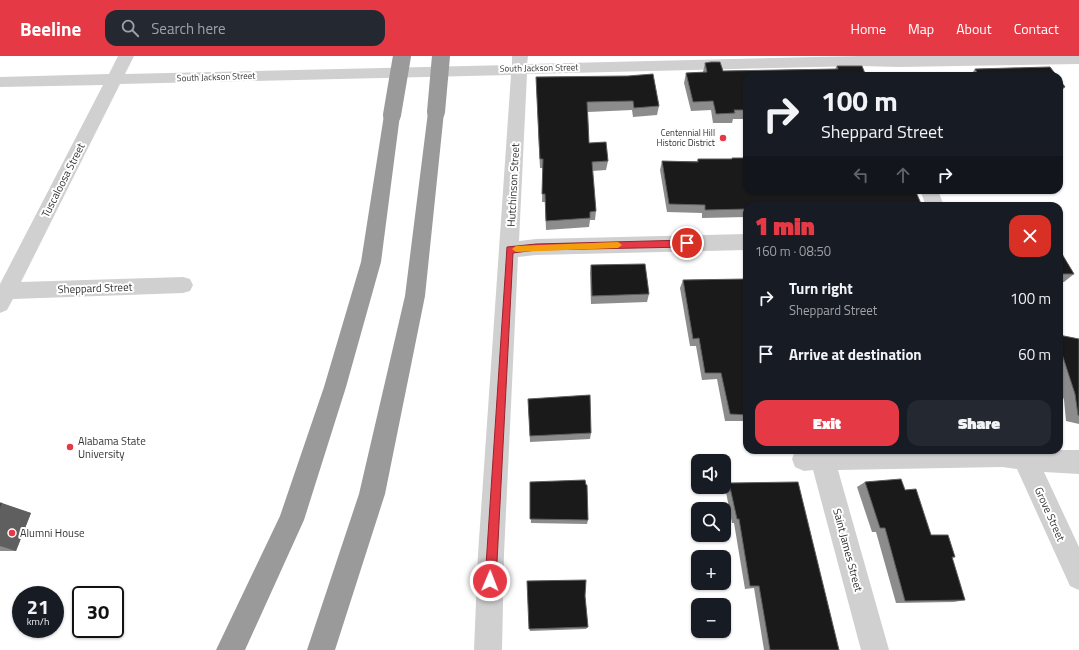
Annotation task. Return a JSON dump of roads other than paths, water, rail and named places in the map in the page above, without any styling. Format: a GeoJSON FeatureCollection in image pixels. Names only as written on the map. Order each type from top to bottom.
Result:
{"type":"FeatureCollection","features":[{"type":"Feature","properties":{"kind":"highway"},"geometry":{"type":"LineString","coordinates":[[230,650],[291,520],[335,387],[371,262],[402,56]]}},
{"type":"Feature","properties":{"kind":"highway"},"geometry":{"type":"LineString","coordinates":[[321,650],[372,494],[415,296],[441,56]]}},
{"type":"Feature","properties":{"kind":"street","name":"Tuscaloosa Street"},"geometry":{"type":"LineString","coordinates":[[3,297],[126,56]]}},
{"type":"Feature","properties":{"kind":"street","name":"South Jackson Street"},"geometry":{"type":"LineString","coordinates":[[0,82],[114,80],[520,62],[879,64],[1079,59]]}},
{"type":"Feature","properties":{"kind":"street","name":"Hutchinson Street"},"geometry":{"type":"LineString","coordinates":[[488,650],[491,554],[520,62]]}},
{"type":"Feature","properties":{"kind":"street"},"geometry":{"type":"LineString","coordinates":[[509,250],[536,247],[743,242]]}},
{"type":"Feature","properties":{"kind":"street","name":"Sheppard Street"},"geometry":{"type":"LineString","coordinates":[[3,297],[183,285]]}},
{"type":"Feature","properties":{"kind":"street"},"geometry":{"type":"LineString","coordinates":[[816,456],[1023,454],[1055,462],[1079,462]]}},
{"type":"Feature","properties":{"kind":"street","name":"Grove Street"},"geometry":{"type":"LineString","coordinates":[[1023,454],[1079,577]]}},
{"type":"Feature","properties":{"kind":"street","name":"Saint James Street"},"geometry":{"type":"LineString","coordinates":[[816,456],[875,650]]}},
{"type":"Feature","properties":{"kind":"place","name":"Centennial Hill Historic District"},"geometry":{"type":"Point","coordinates":[723,138]}},
{"type":"Feature","properties":{"kind":"place","name":"Alabama State University"},"geometry":{"type":"Point","coordinates":[70,447]}},
{"type":"Feature","properties":{"kind":"place","name":"Alumni House"},"geometry":{"type":"Point","coordinates":[12,533]}}]}
